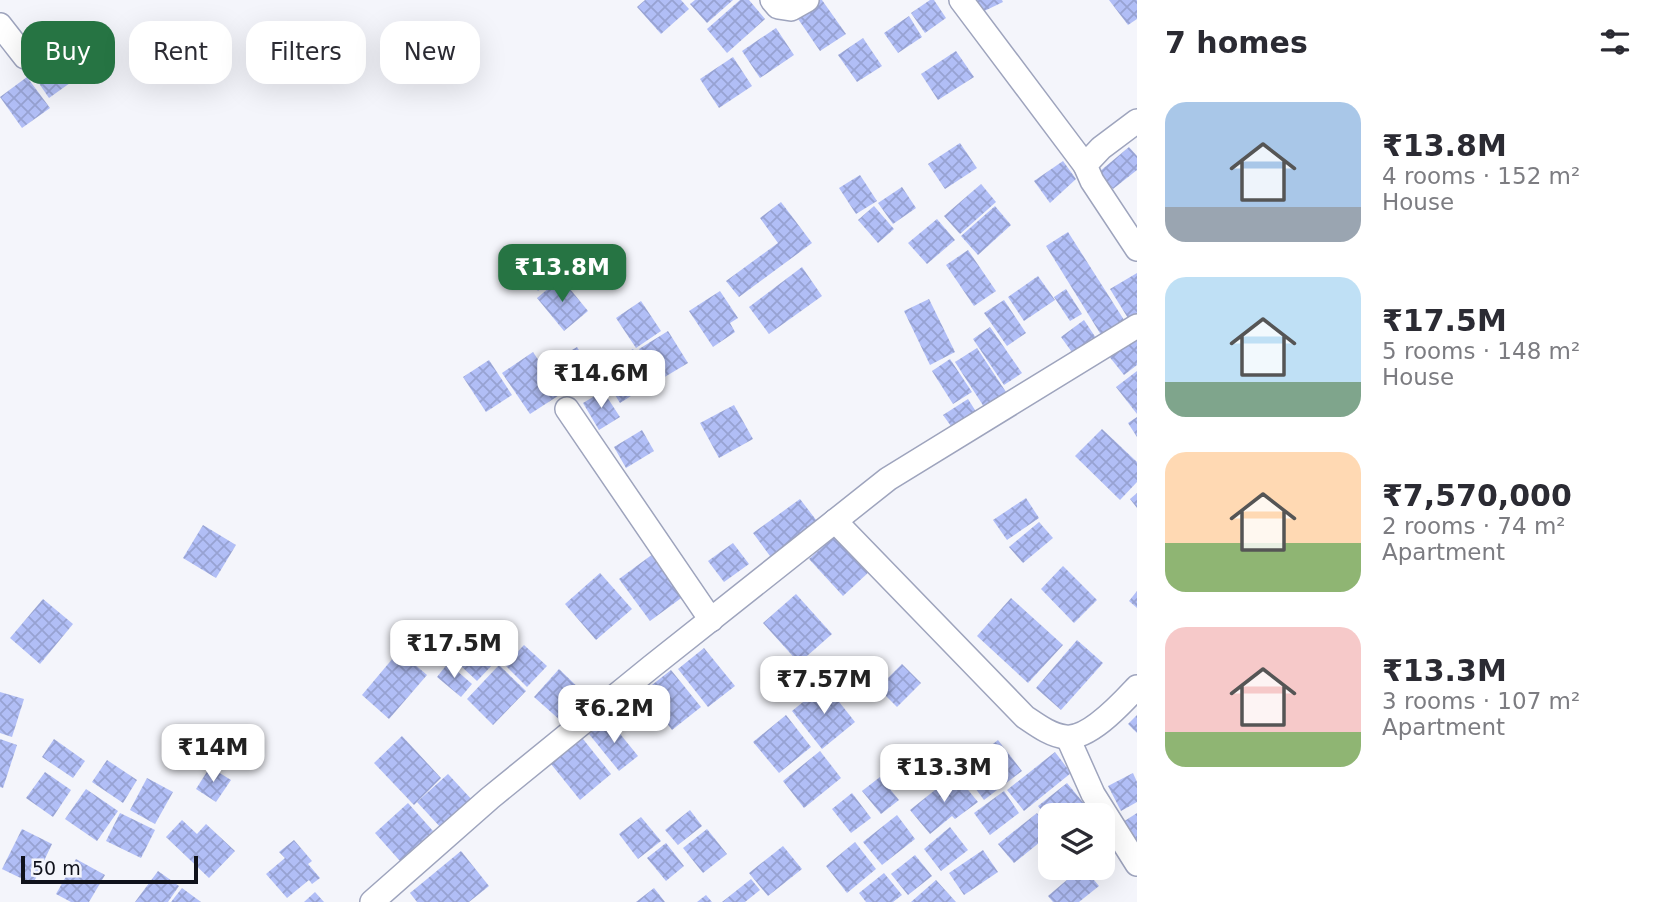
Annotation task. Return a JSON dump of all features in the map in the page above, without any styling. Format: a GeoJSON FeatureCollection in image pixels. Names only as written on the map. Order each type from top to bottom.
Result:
{"type":"FeatureCollection","features":[{"type":"Feature","properties":{"kind":"street"},"geometry":{"type":"LineString","coordinates":[[772,0],[778,7],[791,9],[807,0]]}},
{"type":"Feature","properties":{"kind":"street"},"geometry":{"type":"LineString","coordinates":[[961,0],[1085,165],[1092,181],[1137,249]]}},
{"type":"Feature","properties":{"kind":"street"},"geometry":{"type":"LineString","coordinates":[[0,25],[21,52]]}},
{"type":"Feature","properties":{"kind":"street"},"geometry":{"type":"LineString","coordinates":[[1085,165],[1101,148],[1137,121]]}},
{"type":"Feature","properties":{"kind":"street"},"geometry":{"type":"LineString","coordinates":[[372,902],[490,798],[888,479],[1137,326]]}},
{"type":"Feature","properties":{"kind":"street"},"geometry":{"type":"LineString","coordinates":[[567,409],[711,620]]}},
{"type":"Feature","properties":{"kind":"street"},"geometry":{"type":"LineString","coordinates":[[835,521],[1025,717],[1049,732],[1068,738],[1090,729],[1111,715],[1137,687]]}},
{"type":"Feature","properties":{"kind":"street"},"geometry":{"type":"LineString","coordinates":[[1068,738],[1093,794],[1137,864]]}},
{"type":"Feature","properties":{"kind":"building"},"geometry":{"type":"Polygon","coordinates":[[[645,0],[681,0],[689,9],[661,34],[637,7],[645,0]]]}},
{"type":"Feature","properties":{"kind":"building"},"geometry":{"type":"Polygon","coordinates":[[[695,0],[733,0],[707,23],[690,4],[695,0]]]}},
{"type":"Feature","properties":{"kind":"building"},"geometry":{"type":"Polygon","coordinates":[[[740,0],[749,0],[765,19],[727,53],[707,29],[740,0]]]}},
{"type":"Feature","properties":{"kind":"building"},"geometry":{"type":"Polygon","coordinates":[[[820,0],[846,34],[820,51],[796,16],[820,0]]]}},
{"type":"Feature","properties":{"kind":"building"},"geometry":{"type":"Polygon","coordinates":[[[934,0],[946,18],[925,33],[911,13],[934,0]]]}},
{"type":"Feature","properties":{"kind":"building"},"geometry":{"type":"Polygon","coordinates":[[[967,0],[1002,0],[1003,2],[978,14],[967,0]]]}},
{"type":"Feature","properties":{"kind":"building"},"geometry":{"type":"Polygon","coordinates":[[[1109,0],[1137,0],[1137,19],[1128,25],[1109,0]]]}},
{"type":"Feature","properties":{"kind":"building"},"geometry":{"type":"Polygon","coordinates":[[[909,16],[922,37],[898,53],[884,33],[909,16]]]}},
{"type":"Feature","properties":{"kind":"building"},"geometry":{"type":"Polygon","coordinates":[[[776,28],[794,55],[760,78],[742,51],[776,28]]]}},
{"type":"Feature","properties":{"kind":"building"},"geometry":{"type":"Polygon","coordinates":[[[863,38],[882,66],[857,82],[838,55],[863,38]]]}},
{"type":"Feature","properties":{"kind":"building"},"geometry":{"type":"Polygon","coordinates":[[[956,51],[974,77],[938,100],[921,74],[956,51]]]}},
{"type":"Feature","properties":{"kind":"building"},"geometry":{"type":"Polygon","coordinates":[[[733,57],[752,86],[719,108],[700,79],[733,57]]]}},
{"type":"Feature","properties":{"kind":"building"},"geometry":{"type":"Polygon","coordinates":[[[21,81],[21,84],[32,84],[50,108],[22,128],[0,97],[21,81]]]}},
{"type":"Feature","properties":{"kind":"building"},"geometry":{"type":"Polygon","coordinates":[[[39,84],[69,84],[49,98],[39,84]]]}},
{"type":"Feature","properties":{"kind":"building"},"geometry":{"type":"Polygon","coordinates":[[[960,143],[977,168],[945,189],[928,164],[960,143]]]}},
{"type":"Feature","properties":{"kind":"building"},"geometry":{"type":"Polygon","coordinates":[[[1129,147],[1137,156],[1137,170],[1113,189],[1099,172],[1129,147]]]}},
{"type":"Feature","properties":{"kind":"building"},"geometry":{"type":"Polygon","coordinates":[[[1063,161],[1076,179],[1050,203],[1034,181],[1063,161]]]}},
{"type":"Feature","properties":{"kind":"building"},"geometry":{"type":"Polygon","coordinates":[[[860,175],[877,201],[856,214],[839,188],[860,175]]]}},
{"type":"Feature","properties":{"kind":"building"},"geometry":{"type":"Polygon","coordinates":[[[981,184],[996,202],[960,234],[944,216],[981,184]]]}},
{"type":"Feature","properties":{"kind":"building"},"geometry":{"type":"Polygon","coordinates":[[[902,187],[916,208],[893,224],[878,203],[902,187]]]}},
{"type":"Feature","properties":{"kind":"building"},"geometry":{"type":"Polygon","coordinates":[[[781,202],[812,243],[739,297],[726,281],[778,243],[760,218],[781,202]]]}},
{"type":"Feature","properties":{"kind":"building"},"geometry":{"type":"Polygon","coordinates":[[[874,206],[894,229],[878,243],[858,220],[874,206]]]}},
{"type":"Feature","properties":{"kind":"building"},"geometry":{"type":"Polygon","coordinates":[[[995,206],[1011,225],[978,255],[961,236],[995,206]]]}},
{"type":"Feature","properties":{"kind":"building"},"geometry":{"type":"Polygon","coordinates":[[[937,219],[955,240],[927,264],[908,243],[937,219]]]}},
{"type":"Feature","properties":{"kind":"building"},"geometry":{"type":"Polygon","coordinates":[[[1068,232],[1126,323],[1103,338],[1046,246],[1068,232]]]}},
{"type":"Feature","properties":{"kind":"building"},"geometry":{"type":"Polygon","coordinates":[[[968,250],[996,291],[974,306],[946,265],[968,250]]]}},
{"type":"Feature","properties":{"kind":"building"},"geometry":{"type":"Polygon","coordinates":[[[535,253],[554,277],[538,291],[519,267],[535,253]]]}},
{"type":"Feature","properties":{"kind":"building"},"geometry":{"type":"Polygon","coordinates":[[[802,267],[822,296],[769,334],[749,307],[802,267]]]}},
{"type":"Feature","properties":{"kind":"building"},"geometry":{"type":"Polygon","coordinates":[[[1137,273],[1137,319],[1131,323],[1110,289],[1137,273]]]}},
{"type":"Feature","properties":{"kind":"building"},"geometry":{"type":"Polygon","coordinates":[[[1038,276],[1055,300],[1024,321],[1008,297],[1038,276]]]}},
{"type":"Feature","properties":{"kind":"building"},"geometry":{"type":"Polygon","coordinates":[[[561,278],[588,311],[564,331],[537,298],[561,278]]]}},
{"type":"Feature","properties":{"kind":"building"},"geometry":{"type":"Polygon","coordinates":[[[1066,289],[1082,314],[1070,321],[1054,297],[1066,289]]]}},
{"type":"Feature","properties":{"kind":"building"},"geometry":{"type":"Polygon","coordinates":[[[720,291],[738,318],[730,323],[735,332],[713,347],[689,311],[720,291]]]}},
{"type":"Feature","properties":{"kind":"building"},"geometry":{"type":"Polygon","coordinates":[[[929,299],[955,352],[930,365],[904,311],[929,299]]]}},
{"type":"Feature","properties":{"kind":"building"},"geometry":{"type":"Polygon","coordinates":[[[1004,300],[1026,333],[1007,346],[984,313],[1004,300]]]}},
{"type":"Feature","properties":{"kind":"building"},"geometry":{"type":"Polygon","coordinates":[[[641,301],[661,331],[636,348],[616,318],[641,301]]]}},
{"type":"Feature","properties":{"kind":"building"},"geometry":{"type":"Polygon","coordinates":[[[1084,320],[1098,341],[1074,355],[1061,337],[1084,320]]]}},
{"type":"Feature","properties":{"kind":"building"},"geometry":{"type":"Polygon","coordinates":[[[990,327],[1022,373],[1004,385],[973,339],[990,327]]]}},
{"type":"Feature","properties":{"kind":"building"},"geometry":{"type":"Polygon","coordinates":[[[668,331],[688,363],[658,381],[639,349],[668,331]]]}},
{"type":"Feature","properties":{"kind":"building"},"geometry":{"type":"Polygon","coordinates":[[[1137,333],[1137,365],[1124,375],[1108,355],[1137,333]]]}},
{"type":"Feature","properties":{"kind":"building"},"geometry":{"type":"Polygon","coordinates":[[[577,347],[590,368],[563,385],[550,363],[577,347]]]}},
{"type":"Feature","properties":{"kind":"building"},"geometry":{"type":"Polygon","coordinates":[[[977,348],[1008,395],[986,410],[955,362],[977,348]]]}},
{"type":"Feature","properties":{"kind":"building"},"geometry":{"type":"Polygon","coordinates":[[[633,349],[653,382],[620,403],[599,369],[633,349]]]}},
{"type":"Feature","properties":{"kind":"building"},"geometry":{"type":"Polygon","coordinates":[[[533,352],[561,394],[530,414],[502,373],[533,352]]]}},
{"type":"Feature","properties":{"kind":"building"},"geometry":{"type":"Polygon","coordinates":[[[950,359],[972,392],[953,404],[932,371],[950,359]]]}},
{"type":"Feature","properties":{"kind":"building"},"geometry":{"type":"Polygon","coordinates":[[[489,360],[512,395],[486,412],[463,377],[489,360]]]}},
{"type":"Feature","properties":{"kind":"building"},"geometry":{"type":"Polygon","coordinates":[[[1137,371],[1137,414],[1116,387],[1137,371]]]}},
{"type":"Feature","properties":{"kind":"building"},"geometry":{"type":"Polygon","coordinates":[[[603,391],[620,417],[599,430],[583,403],[603,391]]]}},
{"type":"Feature","properties":{"kind":"building"},"geometry":{"type":"Polygon","coordinates":[[[968,399],[980,418],[956,433],[943,415],[968,399]]]}},
{"type":"Feature","properties":{"kind":"building"},"geometry":{"type":"Polygon","coordinates":[[[734,405],[753,439],[719,458],[700,423],[734,405]]]}},
{"type":"Feature","properties":{"kind":"building"},"geometry":{"type":"Polygon","coordinates":[[[1137,417],[1137,437],[1128,423],[1137,417]]]}},
{"type":"Feature","properties":{"kind":"building"},"geometry":{"type":"Polygon","coordinates":[[[1102,429],[1137,462],[1137,482],[1120,500],[1075,456],[1102,429]]]}},
{"type":"Feature","properties":{"kind":"building"},"geometry":{"type":"Polygon","coordinates":[[[642,430],[654,451],[626,468],[614,447],[642,430]]]}},
{"type":"Feature","properties":{"kind":"building"},"geometry":{"type":"Polygon","coordinates":[[[1137,493],[1137,508],[1130,499],[1137,493]]]}},
{"type":"Feature","properties":{"kind":"building"},"geometry":{"type":"Polygon","coordinates":[[[1026,498],[1039,518],[1007,540],[993,520],[1026,498]]]}},
{"type":"Feature","properties":{"kind":"building"},"geometry":{"type":"Polygon","coordinates":[[[800,499],[820,525],[773,560],[753,533],[800,499]]]}},
{"type":"Feature","properties":{"kind":"building"},"geometry":{"type":"Polygon","coordinates":[[[1039,522],[1053,538],[1023,563],[1009,547],[1039,522]]]}},
{"type":"Feature","properties":{"kind":"building"},"geometry":{"type":"Polygon","coordinates":[[[203,525],[236,545],[216,578],[183,558],[203,525]]]}},
{"type":"Feature","properties":{"kind":"building"},"geometry":{"type":"Polygon","coordinates":[[[838,533],[871,570],[843,596],[809,559],[838,533]]]}},
{"type":"Feature","properties":{"kind":"building"},"geometry":{"type":"Polygon","coordinates":[[[733,543],[749,564],[724,582],[708,561],[733,543]]]}},
{"type":"Feature","properties":{"kind":"building"},"geometry":{"type":"Polygon","coordinates":[[[653,554],[684,596],[650,621],[619,579],[653,554]]]}},
{"type":"Feature","properties":{"kind":"building"},"geometry":{"type":"Polygon","coordinates":[[[1063,566],[1097,600],[1074,623],[1041,589],[1063,566]]]}},
{"type":"Feature","properties":{"kind":"building"},"geometry":{"type":"Polygon","coordinates":[[[600,573],[632,609],[596,640],[565,604],[600,573]]]}},
{"type":"Feature","properties":{"kind":"building"},"geometry":{"type":"Polygon","coordinates":[[[1137,591],[1137,608],[1129,601],[1137,591]]]}},
{"type":"Feature","properties":{"kind":"building"},"geometry":{"type":"Polygon","coordinates":[[[796,594],[832,634],[799,663],[763,623],[796,594]]]}},
{"type":"Feature","properties":{"kind":"building"},"geometry":{"type":"Polygon","coordinates":[[[1011,598],[1063,645],[1028,683],[977,636],[1011,598]]]}},
{"type":"Feature","properties":{"kind":"building"},"geometry":{"type":"Polygon","coordinates":[[[43,599],[73,624],[40,664],[10,638],[43,599]]]}},
{"type":"Feature","properties":{"kind":"building"},"geometry":{"type":"Polygon","coordinates":[[[497,628],[513,643],[477,681],[461,666],[497,628]]]}},
{"type":"Feature","properties":{"kind":"building"},"geometry":{"type":"Polygon","coordinates":[[[1077,640],[1103,663],[1061,710],[1036,688],[1077,640]]]}},
{"type":"Feature","properties":{"kind":"building"},"geometry":{"type":"Polygon","coordinates":[[[524,645],[547,666],[527,687],[505,665],[524,645]]]}},
{"type":"Feature","properties":{"kind":"building"},"geometry":{"type":"Polygon","coordinates":[[[704,648],[735,686],[708,707],[678,669],[704,648]]]}},
{"type":"Feature","properties":{"kind":"building"},"geometry":{"type":"Polygon","coordinates":[[[399,651],[427,675],[389,719],[362,695],[399,651]]]}},
{"type":"Feature","properties":{"kind":"building"},"geometry":{"type":"Polygon","coordinates":[[[448,663],[472,684],[461,697],[437,677],[448,663]]]}},
{"type":"Feature","properties":{"kind":"building"},"geometry":{"type":"Polygon","coordinates":[[[902,664],[921,683],[897,707],[878,688],[902,664]]]}},
{"type":"Feature","properties":{"kind":"building"},"geometry":{"type":"Polygon","coordinates":[[[499,665],[526,691],[493,725],[467,699],[499,665]]]}},
{"type":"Feature","properties":{"kind":"building"},"geometry":{"type":"Polygon","coordinates":[[[559,669],[586,695],[561,721],[534,697],[559,669]]]}},
{"type":"Feature","properties":{"kind":"building"},"geometry":{"type":"Polygon","coordinates":[[[671,670],[701,707],[672,730],[643,692],[671,670]]]}},
{"type":"Feature","properties":{"kind":"building"},"geometry":{"type":"Polygon","coordinates":[[[825,684],[855,722],[822,749],[792,711],[825,684]]]}},
{"type":"Feature","properties":{"kind":"building"},"geometry":{"type":"Polygon","coordinates":[[[0,692],[24,699],[12,737],[0,733],[0,692]]]}},
{"type":"Feature","properties":{"kind":"building"},"geometry":{"type":"Polygon","coordinates":[[[786,715],[811,747],[779,773],[753,742],[786,715]]]}},
{"type":"Feature","properties":{"kind":"building"},"geometry":{"type":"Polygon","coordinates":[[[1137,715],[1137,733],[1128,724],[1137,715]]]}},
{"type":"Feature","properties":{"kind":"building"},"geometry":{"type":"Polygon","coordinates":[[[608,719],[638,756],[619,771],[589,734],[608,719]]]}},
{"type":"Feature","properties":{"kind":"building"},"geometry":{"type":"Polygon","coordinates":[[[579,734],[611,774],[580,800],[547,759],[579,734]]]}},
{"type":"Feature","properties":{"kind":"building"},"geometry":{"type":"Polygon","coordinates":[[[402,736],[441,778],[414,805],[374,763],[402,736]]]}},
{"type":"Feature","properties":{"kind":"building"},"geometry":{"type":"Polygon","coordinates":[[[0,739],[17,745],[3,788],[0,787],[0,739]]]}},
{"type":"Feature","properties":{"kind":"building"},"geometry":{"type":"Polygon","coordinates":[[[54,739],[85,761],[73,778],[42,757],[54,739]]]}},
{"type":"Feature","properties":{"kind":"building"},"geometry":{"type":"Polygon","coordinates":[[[998,740],[1022,771],[984,800],[961,769],[998,740]]]}},
{"type":"Feature","properties":{"kind":"building"},"geometry":{"type":"Polygon","coordinates":[[[820,751],[841,778],[804,808],[783,781],[820,751]]]}},
{"type":"Feature","properties":{"kind":"building"},"geometry":{"type":"Polygon","coordinates":[[[1055,752],[1071,773],[1024,811],[1007,790],[1055,752]]]}},
{"type":"Feature","properties":{"kind":"building"},"geometry":{"type":"Polygon","coordinates":[[[107,760],[137,780],[123,803],[92,782],[107,760]]]}},
{"type":"Feature","properties":{"kind":"building"},"geometry":{"type":"Polygon","coordinates":[[[210,767],[231,780],[216,802],[196,789],[210,767]]]}},
{"type":"Feature","properties":{"kind":"building"},"geometry":{"type":"Polygon","coordinates":[[[45,772],[71,790],[53,817],[26,798],[45,772]]]}},
{"type":"Feature","properties":{"kind":"building"},"geometry":{"type":"Polygon","coordinates":[[[1133,773],[1137,782],[1137,802],[1121,811],[1108,786],[1133,773]]]}},
{"type":"Feature","properties":{"kind":"building"},"geometry":{"type":"Polygon","coordinates":[[[448,774],[474,802],[443,830],[417,802],[448,774]]]}},
{"type":"Feature","properties":{"kind":"building"},"geometry":{"type":"Polygon","coordinates":[[[955,774],[978,802],[955,819],[952,816],[930,834],[910,810],[955,774]]]}},
{"type":"Feature","properties":{"kind":"building"},"geometry":{"type":"Polygon","coordinates":[[[880,777],[899,800],[881,814],[862,791],[880,777]]]}},
{"type":"Feature","properties":{"kind":"building"},"geometry":{"type":"Polygon","coordinates":[[[147,778],[173,792],[155,824],[130,810],[147,778]]]}},
{"type":"Feature","properties":{"kind":"building"},"geometry":{"type":"Polygon","coordinates":[[[1067,783],[1084,803],[1042,803],[1067,783]]]}},
{"type":"Feature","properties":{"kind":"building"},"geometry":{"type":"Polygon","coordinates":[[[86,789],[118,811],[97,841],[65,819],[86,789]]]}},
{"type":"Feature","properties":{"kind":"building"},"geometry":{"type":"Polygon","coordinates":[[[1004,791],[1019,813],[990,835],[974,813],[1004,791]]]}},
{"type":"Feature","properties":{"kind":"building"},"geometry":{"type":"Polygon","coordinates":[[[852,793],[871,818],[851,833],[832,809],[852,793]]]}},
{"type":"Feature","properties":{"kind":"building"},"geometry":{"type":"Polygon","coordinates":[[[408,803],[433,831],[400,861],[375,833],[408,803]]]}},
{"type":"Feature","properties":{"kind":"building"},"geometry":{"type":"Polygon","coordinates":[[[690,810],[702,826],[678,845],[665,830],[690,810]]]}},
{"type":"Feature","properties":{"kind":"building"},"geometry":{"type":"Polygon","coordinates":[[[120,813],[155,830],[141,858],[106,841],[120,813]]]}},
{"type":"Feature","properties":{"kind":"building"},"geometry":{"type":"Polygon","coordinates":[[[1037,813],[1038,844],[1014,863],[998,844],[1037,813]]]}},
{"type":"Feature","properties":{"kind":"building"},"geometry":{"type":"Polygon","coordinates":[[[1137,813],[1137,844],[1123,822],[1137,813]]]}},
{"type":"Feature","properties":{"kind":"building"},"geometry":{"type":"Polygon","coordinates":[[[897,815],[915,839],[882,865],[863,842],[897,815]]]}},
{"type":"Feature","properties":{"kind":"building"},"geometry":{"type":"Polygon","coordinates":[[[641,817],[661,841],[638,859],[619,834],[641,817]]]}},
{"type":"Feature","properties":{"kind":"building"},"geometry":{"type":"Polygon","coordinates":[[[182,820],[197,834],[206,824],[235,851],[209,878],[166,837],[182,820]]]}},
{"type":"Feature","properties":{"kind":"building"},"geometry":{"type":"Polygon","coordinates":[[[950,827],[968,850],[941,871],[924,849],[950,827]]]}},
{"type":"Feature","properties":{"kind":"building"},"geometry":{"type":"Polygon","coordinates":[[[22,829],[52,844],[33,884],[2,869],[22,829]]]}},
{"type":"Feature","properties":{"kind":"building"},"geometry":{"type":"Polygon","coordinates":[[[707,829],[727,854],[703,873],[683,848],[707,829]]]}},
{"type":"Feature","properties":{"kind":"building"},"geometry":{"type":"Polygon","coordinates":[[[294,840],[312,861],[308,864],[320,878],[312,884],[309,880],[287,898],[266,874],[285,858],[279,852],[294,840]]]}},
{"type":"Feature","properties":{"kind":"building"},"geometry":{"type":"Polygon","coordinates":[[[855,842],[876,869],[847,893],[826,866],[855,842]]]}},
{"type":"Feature","properties":{"kind":"building"},"geometry":{"type":"Polygon","coordinates":[[[666,843],[684,866],[666,881],[647,858],[666,843]]]}},
{"type":"Feature","properties":{"kind":"building"},"geometry":{"type":"Polygon","coordinates":[[[783,846],[802,869],[768,896],[749,873],[783,846]]]}},
{"type":"Feature","properties":{"kind":"building"},"geometry":{"type":"Polygon","coordinates":[[[983,850],[998,872],[964,895],[949,873],[983,850]]]}},
{"type":"Feature","properties":{"kind":"building"},"geometry":{"type":"Polygon","coordinates":[[[461,851],[489,886],[469,902],[417,902],[410,893],[461,851]]]}},
{"type":"Feature","properties":{"kind":"building"},"geometry":{"type":"Polygon","coordinates":[[[915,855],[932,876],[908,895],[891,874],[915,855]]]}},
{"type":"Feature","properties":{"kind":"building"},"geometry":{"type":"Polygon","coordinates":[[[76,859],[105,875],[89,902],[71,902],[56,894],[76,859]]]}},
{"type":"Feature","properties":{"kind":"building"},"geometry":{"type":"Polygon","coordinates":[[[158,871],[179,886],[168,902],[135,902],[158,871]]]}},
{"type":"Feature","properties":{"kind":"building"},"geometry":{"type":"Polygon","coordinates":[[[884,873],[902,895],[893,902],[866,902],[859,893],[884,873]]]}},
{"type":"Feature","properties":{"kind":"building"},"geometry":{"type":"Polygon","coordinates":[[[751,879],[760,890],[745,902],[722,902],[751,879]]]}},
{"type":"Feature","properties":{"kind":"building"},"geometry":{"type":"Polygon","coordinates":[[[936,880],[956,902],[911,902],[936,880]]]}},
{"type":"Feature","properties":{"kind":"building"},"geometry":{"type":"Polygon","coordinates":[[[1067,880],[1094,880],[1099,886],[1079,902],[1053,902],[1048,896],[1067,880]]]}},
{"type":"Feature","properties":{"kind":"building"},"geometry":{"type":"Polygon","coordinates":[[[182,888],[201,902],[171,902],[182,888]]]}},
{"type":"Feature","properties":{"kind":"building"},"geometry":{"type":"Polygon","coordinates":[[[654,888],[665,902],[636,902],[654,888]]]}},
{"type":"Feature","properties":{"kind":"building"},"geometry":{"type":"Polygon","coordinates":[[[315,892],[324,902],[304,902],[315,892]]]}},
{"type":"Feature","properties":{"kind":"building"},"geometry":{"type":"Polygon","coordinates":[[[706,895],[712,902],[697,902],[706,895]]]}}]}
